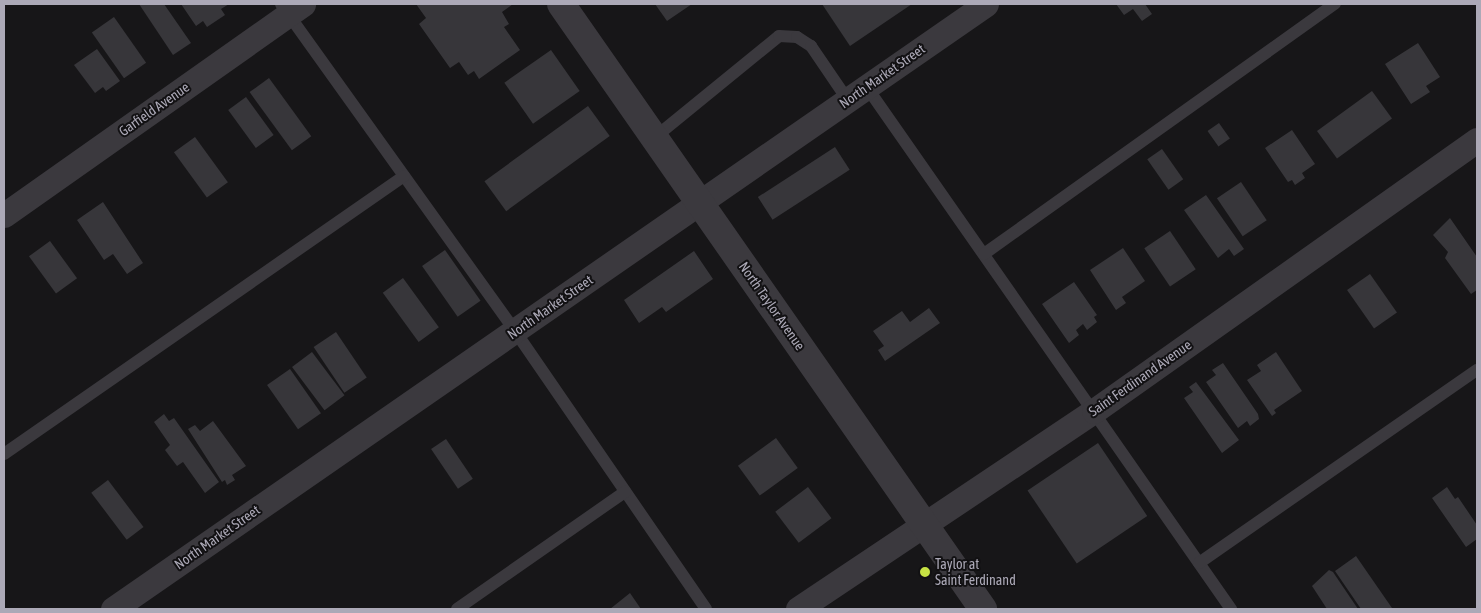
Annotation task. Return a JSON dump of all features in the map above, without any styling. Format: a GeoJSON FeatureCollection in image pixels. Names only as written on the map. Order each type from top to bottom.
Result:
{"type":"FeatureCollection","features":[{"type":"Feature","properties":{"kind":"street","name":"North Taylor Avenue"},"geometry":{"type":"LineString","coordinates":[[561,4],[982,609]]}},
{"type":"Feature","properties":{"kind":"street","name":"North Market Street"},"geometry":{"type":"LineString","coordinates":[[113,609],[986,4]]}},
{"type":"Feature","properties":{"kind":"street","name":"Garfield Avenue"},"geometry":{"type":"LineString","coordinates":[[4,215],[291,7]]}},
{"type":"Feature","properties":{"kind":"street","name":"Saint Ferdinand Avenue"},"geometry":{"type":"LineString","coordinates":[[798,609],[1094,411],[1477,140]]}},
{"type":"Feature","properties":{"kind":"lane"},"geometry":{"type":"LineString","coordinates":[[984,254],[1335,4]]}},
{"type":"Feature","properties":{"kind":"lane"},"geometry":{"type":"LineString","coordinates":[[291,7],[404,176],[515,331],[706,609]]}},
{"type":"Feature","properties":{"kind":"lane"},"geometry":{"type":"LineString","coordinates":[[654,138],[779,36],[797,37],[811,46],[857,93],[984,254],[1231,609]]}},
{"type":"Feature","properties":{"kind":"lane"},"geometry":{"type":"LineString","coordinates":[[4,454],[404,176]]}},
{"type":"Feature","properties":{"kind":"lane"},"geometry":{"type":"LineString","coordinates":[[1199,563],[1477,370]]}},
{"type":"Feature","properties":{"kind":"lane"},"geometry":{"type":"LineString","coordinates":[[457,609],[625,492]]}},
{"type":"Feature","properties":{"kind":"building"},"geometry":{"type":"Polygon","coordinates":[[[139,4],[164,4],[191,43],[173,55],[139,4]]]}},
{"type":"Feature","properties":{"kind":"building"},"geometry":{"type":"Polygon","coordinates":[[[181,4],[229,4],[221,9],[225,15],[207,27],[203,21],[196,26],[181,4]]]}},
{"type":"Feature","properties":{"kind":"building"},"geometry":{"type":"Polygon","coordinates":[[[416,4],[513,4],[502,12],[509,24],[504,27],[520,50],[479,79],[474,71],[468,75],[459,62],[450,68],[419,24],[426,18],[416,4]]]}},
{"type":"Feature","properties":{"kind":"building"},"geometry":{"type":"Polygon","coordinates":[[[655,4],[692,4],[667,21],[655,4]]]}},
{"type":"Feature","properties":{"kind":"building"},"geometry":{"type":"Polygon","coordinates":[[[822,4],[912,4],[850,46],[822,4]]]}},
{"type":"Feature","properties":{"kind":"building"},"geometry":{"type":"Polygon","coordinates":[[[1116,4],[1145,4],[1152,14],[1142,21],[1133,9],[1124,15],[1116,4]]]}},
{"type":"Feature","properties":{"kind":"building"},"geometry":{"type":"Polygon","coordinates":[[[114,17],[146,63],[124,78],[92,32],[114,17]]]}},
{"type":"Feature","properties":{"kind":"building"},"geometry":{"type":"Polygon","coordinates":[[[1418,43],[1440,77],[1426,86],[1430,92],[1411,104],[1385,64],[1418,43]]]}},
{"type":"Feature","properties":{"kind":"building"},"geometry":{"type":"Polygon","coordinates":[[[97,49],[120,81],[106,91],[103,87],[95,93],[74,65],[97,49]]]}},
{"type":"Feature","properties":{"kind":"building"},"geometry":{"type":"Polygon","coordinates":[[[551,50],[580,91],[533,124],[504,83],[551,50]]]}},
{"type":"Feature","properties":{"kind":"building"},"geometry":{"type":"Polygon","coordinates":[[[269,78],[311,136],[292,150],[250,92],[269,78]]]}},
{"type":"Feature","properties":{"kind":"building"},"geometry":{"type":"Polygon","coordinates":[[[1372,91],[1392,119],[1337,158],[1317,131],[1372,91]]]}},
{"type":"Feature","properties":{"kind":"building"},"geometry":{"type":"Polygon","coordinates":[[[246,97],[274,135],[256,148],[228,110],[246,97]]]}},
{"type":"Feature","properties":{"kind":"building"},"geometry":{"type":"Polygon","coordinates":[[[588,106],[610,136],[506,211],[484,181],[588,106]]]}},
{"type":"Feature","properties":{"kind":"building"},"geometry":{"type":"Polygon","coordinates":[[[1219,123],[1230,139],[1218,147],[1208,131],[1219,123]]]}},
{"type":"Feature","properties":{"kind":"building"},"geometry":{"type":"Polygon","coordinates":[[[1292,130],[1315,164],[1302,173],[1305,178],[1295,185],[1292,180],[1288,182],[1265,148],[1292,130]]]}},
{"type":"Feature","properties":{"kind":"building"},"geometry":{"type":"Polygon","coordinates":[[[195,137],[228,182],[207,198],[174,152],[195,137]]]}},
{"type":"Feature","properties":{"kind":"building"},"geometry":{"type":"Polygon","coordinates":[[[835,147],[850,170],[773,220],[758,197],[835,147]]]}},
{"type":"Feature","properties":{"kind":"building"},"geometry":{"type":"Polygon","coordinates":[[[1162,149],[1183,179],[1168,190],[1147,159],[1162,149]]]}},
{"type":"Feature","properties":{"kind":"building"},"geometry":{"type":"Polygon","coordinates":[[[1241,182],[1267,220],[1243,236],[1217,198],[1241,182]]]}},
{"type":"Feature","properties":{"kind":"building"},"geometry":{"type":"Polygon","coordinates":[[[1206,195],[1244,249],[1234,256],[1229,249],[1218,258],[1184,210],[1206,195]]]}},
{"type":"Feature","properties":{"kind":"building"},"geometry":{"type":"Polygon","coordinates":[[[103,202],[143,263],[127,274],[113,254],[104,260],[77,220],[103,202]]]}},
{"type":"Feature","properties":{"kind":"building"},"geometry":{"type":"Polygon","coordinates":[[[1450,218],[1477,257],[1477,290],[1471,294],[1445,258],[1448,252],[1433,235],[1450,218]]]}},
{"type":"Feature","properties":{"kind":"building"},"geometry":{"type":"Polygon","coordinates":[[[1170,231],[1196,269],[1170,286],[1144,248],[1170,231]]]}},
{"type":"Feature","properties":{"kind":"building"},"geometry":{"type":"Polygon","coordinates":[[[50,241],[77,278],[56,293],[29,256],[50,241]]]}},
{"type":"Feature","properties":{"kind":"building"},"geometry":{"type":"Polygon","coordinates":[[[1123,248],[1145,281],[1122,297],[1126,303],[1116,310],[1090,270],[1123,248]]]}},
{"type":"Feature","properties":{"kind":"building"},"geometry":{"type":"Polygon","coordinates":[[[445,250],[481,301],[458,317],[422,266],[445,250]]]}},
{"type":"Feature","properties":{"kind":"building"},"geometry":{"type":"Polygon","coordinates":[[[694,251],[713,279],[666,312],[662,307],[639,323],[624,300],[694,251]]]}},
{"type":"Feature","properties":{"kind":"building"},"geometry":{"type":"Polygon","coordinates":[[[1370,274],[1397,313],[1374,329],[1347,290],[1370,274]]]}},
{"type":"Feature","properties":{"kind":"building"},"geometry":{"type":"Polygon","coordinates":[[[403,278],[439,327],[419,342],[383,293],[403,278]]]}},
{"type":"Feature","properties":{"kind":"building"},"geometry":{"type":"Polygon","coordinates":[[[1074,282],[1097,315],[1094,317],[1097,322],[1087,330],[1083,324],[1076,330],[1079,335],[1069,343],[1042,304],[1074,282]]]}},
{"type":"Feature","properties":{"kind":"building"},"geometry":{"type":"Polygon","coordinates":[[[929,308],[940,323],[885,361],[878,350],[884,346],[873,331],[902,311],[910,322],[929,308]]]}},
{"type":"Feature","properties":{"kind":"building"},"geometry":{"type":"Polygon","coordinates":[[[336,332],[367,378],[344,393],[314,347],[336,332]]]}},
{"type":"Feature","properties":{"kind":"building"},"geometry":{"type":"Polygon","coordinates":[[[312,352],[344,395],[325,410],[292,367],[312,352]]]}},
{"type":"Feature","properties":{"kind":"building"},"geometry":{"type":"Polygon","coordinates":[[[1276,352],[1302,391],[1274,410],[1276,413],[1272,416],[1247,380],[1261,371],[1257,365],[1276,352]]]}},
{"type":"Feature","properties":{"kind":"building"},"geometry":{"type":"Polygon","coordinates":[[[1223,363],[1258,414],[1259,419],[1250,426],[1247,421],[1238,428],[1206,382],[1216,375],[1212,370],[1223,363]]]}},
{"type":"Feature","properties":{"kind":"building"},"geometry":{"type":"Polygon","coordinates":[[[290,369],[321,413],[298,429],[267,385],[290,369]]]}},
{"type":"Feature","properties":{"kind":"building"},"geometry":{"type":"Polygon","coordinates":[[[1196,382],[1239,440],[1222,453],[1184,398],[1193,392],[1189,387],[1196,382]]]}},
{"type":"Feature","properties":{"kind":"building"},"geometry":{"type":"Polygon","coordinates":[[[164,414],[169,421],[174,418],[219,482],[205,493],[183,462],[177,466],[165,450],[170,445],[154,422],[164,414]]]}},
{"type":"Feature","properties":{"kind":"building"},"geometry":{"type":"Polygon","coordinates":[[[213,421],[246,466],[232,475],[235,480],[227,485],[225,480],[222,482],[188,429],[195,425],[200,431],[213,421]]]}},
{"type":"Feature","properties":{"kind":"building"},"geometry":{"type":"Polygon","coordinates":[[[776,438],[798,468],[760,496],[738,466],[776,438]]]}},
{"type":"Feature","properties":{"kind":"building"},"geometry":{"type":"Polygon","coordinates":[[[446,439],[473,479],[458,489],[431,449],[446,439]]]}},
{"type":"Feature","properties":{"kind":"building"},"geometry":{"type":"Polygon","coordinates":[[[1098,443],[1147,516],[1077,563],[1028,491],[1098,443]]]}},
{"type":"Feature","properties":{"kind":"building"},"geometry":{"type":"Polygon","coordinates":[[[108,480],[144,527],[127,540],[91,493],[108,480]]]}},
{"type":"Feature","properties":{"kind":"building"},"geometry":{"type":"Polygon","coordinates":[[[808,487],[831,518],[799,543],[775,512],[808,487]]]}},
{"type":"Feature","properties":{"kind":"building"},"geometry":{"type":"Polygon","coordinates":[[[1447,487],[1455,499],[1458,497],[1477,525],[1477,539],[1466,547],[1432,498],[1447,487]]]}},
{"type":"Feature","properties":{"kind":"building"},"geometry":{"type":"Polygon","coordinates":[[[1356,556],[1392,608],[1361,609],[1335,571],[1356,556]]]}},
{"type":"Feature","properties":{"kind":"building"},"geometry":{"type":"Polygon","coordinates":[[[1329,570],[1333,572],[1358,609],[1327,609],[1312,586],[1329,570]]]}},
{"type":"Feature","properties":{"kind":"building"},"geometry":{"type":"Polygon","coordinates":[[[630,593],[641,609],[610,609],[630,593]]]}},
{"type":"Feature","properties":{"kind":"place","name":"Taylor at Saint Ferdinand"},"geometry":{"type":"Point","coordinates":[925,572]}}]}
